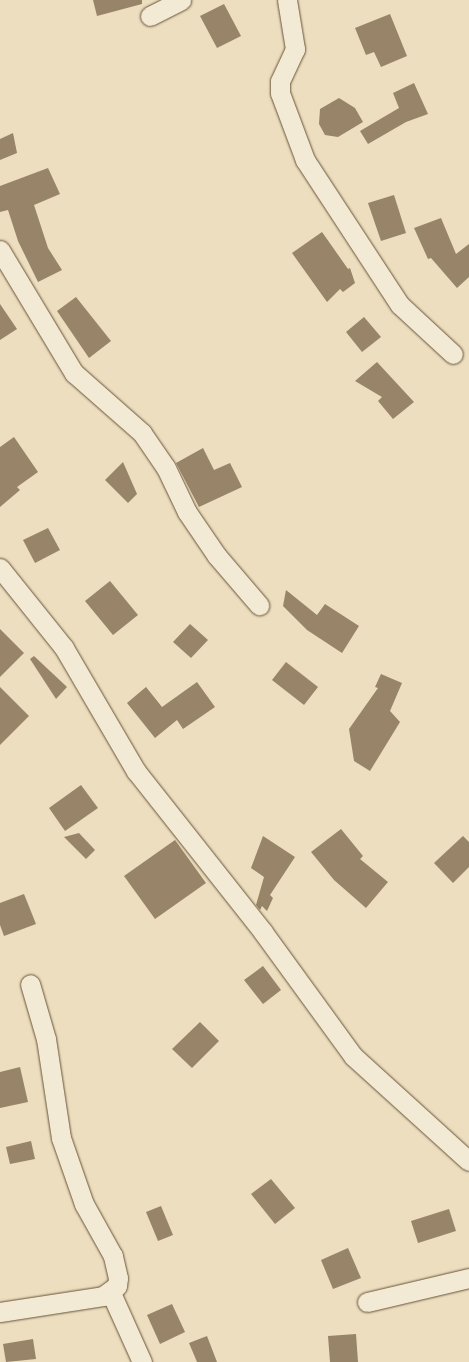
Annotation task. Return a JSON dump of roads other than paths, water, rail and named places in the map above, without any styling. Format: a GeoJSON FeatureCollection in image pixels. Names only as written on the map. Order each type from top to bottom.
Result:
{"type":"FeatureCollection","features":[{"type":"Feature","properties":{"kind":"street"},"geometry":{"type":"LineString","coordinates":[[150,16],[181,0]]}},
{"type":"Feature","properties":{"kind":"street"},"geometry":{"type":"LineString","coordinates":[[287,0],[295,49],[280,81],[280,93],[305,160],[400,305],[453,354]]}},
{"type":"Feature","properties":{"kind":"street"},"geometry":{"type":"LineString","coordinates":[[0,250],[74,373],[147,440],[166,468],[187,512],[218,556],[259,605]]}},
{"type":"Feature","properties":{"kind":"street"},"geometry":{"type":"LineString","coordinates":[[0,278],[19,279]]}},
{"type":"Feature","properties":{"kind":"street"},"geometry":{"type":"LineString","coordinates":[[0,568],[64,648],[136,771],[263,932],[353,1056],[469,1161]]}},
{"type":"Feature","properties":{"kind":"street"},"geometry":{"type":"LineString","coordinates":[[30,984],[46,1039],[61,1138],[84,1204],[113,1256],[118,1278],[111,1293],[142,1362]]}},
{"type":"Feature","properties":{"kind":"street"},"geometry":{"type":"LineString","coordinates":[[367,1302],[469,1278]]}},
{"type":"Feature","properties":{"kind":"street"},"geometry":{"type":"LineString","coordinates":[[0,1312],[111,1293]]}}]}
